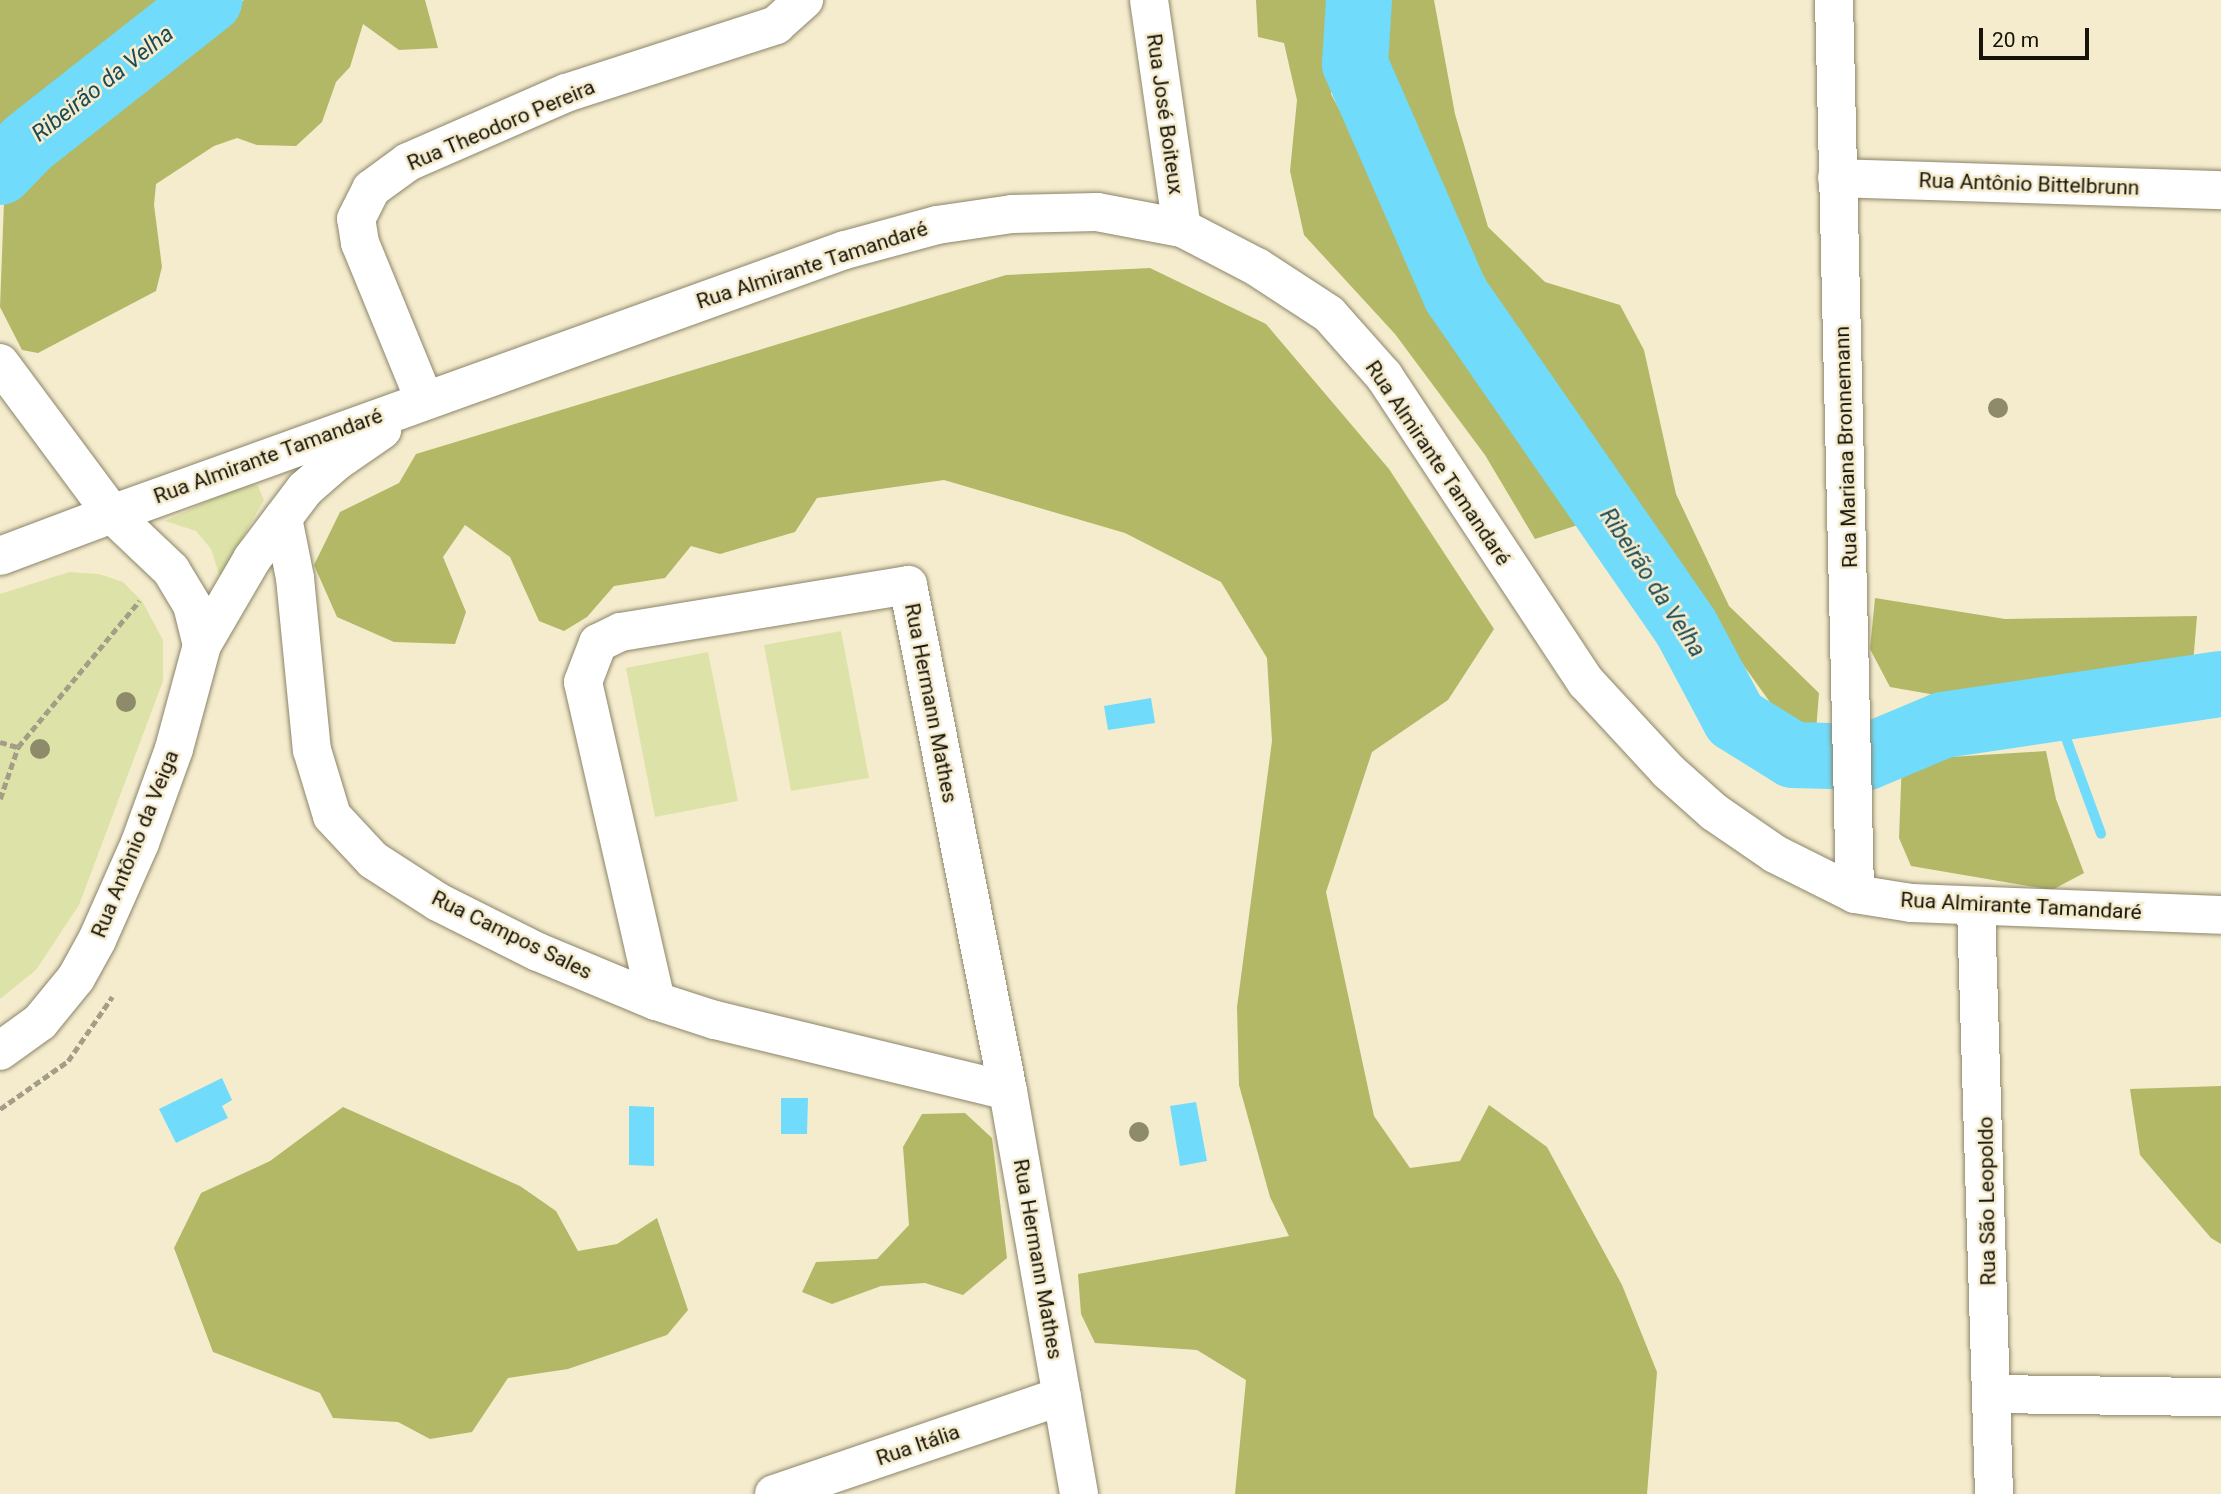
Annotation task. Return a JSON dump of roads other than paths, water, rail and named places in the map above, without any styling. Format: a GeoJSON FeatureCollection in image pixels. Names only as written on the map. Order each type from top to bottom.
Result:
{"type":"FeatureCollection","features":[{"type":"Feature","properties":{"kind":"street","name":"Rua Theodoro Pereira"},"geometry":{"type":"LineString","coordinates":[[424,399],[360,243],[356,219],[371,189],[408,162],[566,93],[776,25],[804,0]]}},
{"type":"Feature","properties":{"kind":"street","name":"Rua José Boiteux"},"geometry":{"type":"LineString","coordinates":[[1149,0],[1182,228]]}},
{"type":"Feature","properties":{"kind":"street","name":"Rua Mariana Bronnemann"},"geometry":{"type":"LineString","coordinates":[[1833,0],[1851,585],[1855,894]]}},
{"type":"Feature","properties":{"kind":"street","name":"Rua Antônio Bittelbrunn"},"geometry":{"type":"LineString","coordinates":[[1837,178],[2221,190]]}},
{"type":"Feature","properties":{"kind":"street","name":"Rua Almirante Tamandaré"},"geometry":{"type":"LineString","coordinates":[[0,556],[424,399],[845,250],[937,225],[1012,214],[1097,212],[1182,228],[1257,267],[1329,314],[1384,376],[1586,682],[1668,771],[1714,812],[1774,854],[1855,894],[1976,908],[2221,915]]}},
{"type":"Feature","properties":{"kind":"street"},"geometry":{"type":"LineString","coordinates":[[0,363],[112,514],[171,570],[192,605],[202,645]]}},
{"type":"Feature","properties":{"kind":"street","name":"Rua Almirante Tamandaré"},"geometry":{"type":"LineString","coordinates":[[202,645],[252,559],[305,489],[337,461],[424,399]]}},
{"type":"Feature","properties":{"kind":"street","name":"Rua Campos Sales"},"geometry":{"type":"LineString","coordinates":[[255,461],[281,492],[283,518],[295,578],[312,750],[332,816],[373,860],[438,902],[538,952],[656,1001],[715,1020],[1008,1091]]}},
{"type":"Feature","properties":{"kind":"street","name":"Rua Hermann Mathes"},"geometry":{"type":"LineString","coordinates":[[656,1001],[583,682],[598,643],[621,632],[908,585],[1008,1091],[1079,1494]]}},
{"type":"Feature","properties":{"kind":"street","name":"Rua Antônio da Veiga"},"geometry":{"type":"LineString","coordinates":[[0,1051],[40,1022],[76,978],[97,940],[140,843],[174,749],[202,645]]}},
{"type":"Feature","properties":{"kind":"street","name":"Rua São Leopoldo"},"geometry":{"type":"LineString","coordinates":[[1976,908],[1994,1494]]}},
{"type":"Feature","properties":{"kind":"street"},"geometry":{"type":"LineString","coordinates":[[1992,1394],[2221,1397]]}},
{"type":"Feature","properties":{"kind":"street","name":"Rua Itália"},"geometry":{"type":"LineString","coordinates":[[774,1494],[1062,1396]]}},
{"type":"Feature","properties":{"kind":"water"},"geometry":{"type":"Polygon","coordinates":[[[1151,698],[1155,723],[1108,730],[1104,706],[1151,698]]]}},
{"type":"Feature","properties":{"kind":"water"},"geometry":{"type":"Polygon","coordinates":[[[222,1078],[232,1100],[222,1106],[228,1118],[176,1143],[159,1109],[222,1078]]]}},
{"type":"Feature","properties":{"kind":"water"},"geometry":{"type":"Polygon","coordinates":[[[781,1098],[808,1098],[807,1134],[781,1134],[781,1098]]]}},
{"type":"Feature","properties":{"kind":"water"},"geometry":{"type":"Polygon","coordinates":[[[1196,1102],[1207,1161],[1180,1166],[1170,1106],[1196,1102]]]}},
{"type":"Feature","properties":{"kind":"water"},"geometry":{"type":"Polygon","coordinates":[[[629,1106],[654,1107],[654,1166],[629,1165],[629,1106]]]}},
{"type":"Feature","properties":{"kind":"waterway","name":"Ribeirão da Velha"},"geometry":{"type":"LineString","coordinates":[[0,172],[28,143],[210,0]]}},
{"type":"Feature","properties":{"kind":"waterway","name":"Ribeirão da Velha"},"geometry":{"type":"LineString","coordinates":[[1359,0],[1355,64],[1456,295],[1687,629],[1735,719],[1793,755],[1867,757],[1943,725],[2221,684]]}},
{"type":"Feature","properties":{"kind":"waterway"},"geometry":{"type":"LineString","coordinates":[[2055,708],[2101,834]]}}]}
